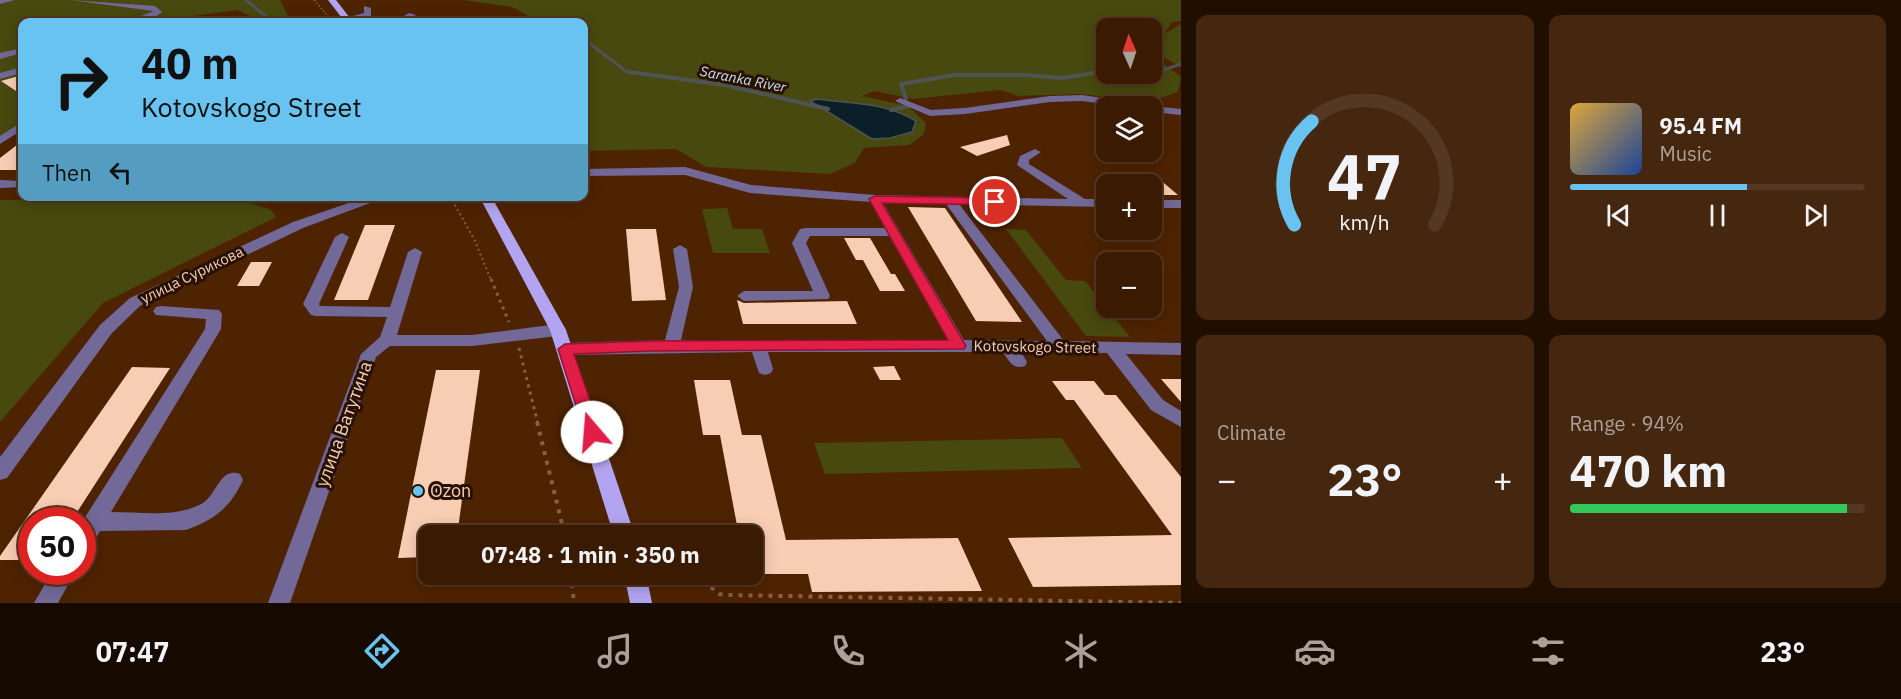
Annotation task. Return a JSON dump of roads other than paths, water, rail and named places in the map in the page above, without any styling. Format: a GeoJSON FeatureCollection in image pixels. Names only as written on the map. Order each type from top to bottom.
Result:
{"type":"FeatureCollection","features":[{"type":"Feature","properties":{"kind":"main road"},"geometry":{"type":"LineString","coordinates":[[332,0],[346,18]]}},
{"type":"Feature","properties":{"kind":"main road"},"geometry":{"type":"LineString","coordinates":[[488,201],[558,330],[621,525]]}},
{"type":"Feature","properties":{"kind":"main road"},"geometry":{"type":"LineString","coordinates":[[637,585],[641,603]]}},
{"type":"Feature","properties":{"kind":"street"},"geometry":{"type":"LineString","coordinates":[[0,2],[11,0]]}},
{"type":"Feature","properties":{"kind":"street"},"geometry":{"type":"LineString","coordinates":[[74,0],[155,8],[158,12],[145,18]]}},
{"type":"Feature","properties":{"kind":"street"},"geometry":{"type":"LineString","coordinates":[[357,18],[369,14]]}},
{"type":"Feature","properties":{"kind":"street"},"geometry":{"type":"LineString","coordinates":[[406,18],[412,15]]}},
{"type":"Feature","properties":{"kind":"street"},"geometry":{"type":"LineString","coordinates":[[0,56],[18,52]]}},
{"type":"Feature","properties":{"kind":"street"},"geometry":{"type":"LineString","coordinates":[[0,76],[18,71]]}},
{"type":"Feature","properties":{"kind":"street"},"geometry":{"type":"LineString","coordinates":[[900,101],[930,113],[965,111],[1050,99],[1096,101]]}},
{"type":"Feature","properties":{"kind":"street"},"geometry":{"type":"LineString","coordinates":[[1162,110],[1181,112]]}},
{"type":"Feature","properties":{"kind":"street"},"geometry":{"type":"LineString","coordinates":[[0,141],[18,127]]}},
{"type":"Feature","properties":{"kind":"street"},"geometry":{"type":"LineString","coordinates":[[1035,152],[1024,158],[1023,165],[1083,203]]}},
{"type":"Feature","properties":{"kind":"street"},"geometry":{"type":"LineString","coordinates":[[588,172],[685,171],[750,189],[875,199],[1096,203]]}},
{"type":"Feature","properties":{"kind":"street"},"geometry":{"type":"LineString","coordinates":[[0,184],[18,184]]}},
{"type":"Feature","properties":{"kind":"street"},"geometry":{"type":"LineString","coordinates":[[875,199],[959,346]]}},
{"type":"Feature","properties":{"kind":"street","name":"улица Сурикова"},"geometry":{"type":"LineString","coordinates":[[0,472],[106,329],[135,302],[298,225],[368,201]]}},
{"type":"Feature","properties":{"kind":"street"},"geometry":{"type":"LineString","coordinates":[[950,201],[1059,346]]}},
{"type":"Feature","properties":{"kind":"street"},"geometry":{"type":"LineString","coordinates":[[1162,204],[1181,204]]}},
{"type":"Feature","properties":{"kind":"street"},"geometry":{"type":"LineString","coordinates":[[744,296],[823,296],[799,243],[805,232],[892,232]]}},
{"type":"Feature","properties":{"kind":"street"},"geometry":{"type":"LineString","coordinates":[[342,237],[311,304],[316,311],[397,312]]}},
{"type":"Feature","properties":{"kind":"street"},"geometry":{"type":"LineString","coordinates":[[671,346],[686,287],[680,249]]}},
{"type":"Feature","properties":{"kind":"street","name":"улица Ватутина"},"geometry":{"type":"LineString","coordinates":[[279,603],[369,354],[387,340],[415,252]]}},
{"type":"Feature","properties":{"kind":"street"},"geometry":{"type":"LineString","coordinates":[[96,522],[213,329],[214,314],[161,311]]}},
{"type":"Feature","properties":{"kind":"street"},"geometry":{"type":"LineString","coordinates":[[387,340],[464,342],[516,338],[558,330]]}},
{"type":"Feature","properties":{"kind":"street","name":"Kotovskogo Street"},"geometry":{"type":"LineString","coordinates":[[565,349],[671,346],[1059,346],[1181,349]]}},
{"type":"Feature","properties":{"kind":"street"},"geometry":{"type":"LineString","coordinates":[[758,346],[765,369]]}},
{"type":"Feature","properties":{"kind":"street"},"geometry":{"type":"LineString","coordinates":[[1008,347],[1019,362]]}},
{"type":"Feature","properties":{"kind":"street"},"geometry":{"type":"LineString","coordinates":[[1112,348],[1157,405],[1181,420]]}},
{"type":"Feature","properties":{"kind":"street"},"geometry":{"type":"LineString","coordinates":[[96,522],[186,521],[213,508],[233,480]]}},
{"type":"Feature","properties":{"kind":"street"},"geometry":{"type":"LineString","coordinates":[[45,603],[56,585]]}},
{"type":"Feature","properties":{"kind":"water"},"geometry":{"type":"Polygon","coordinates":[[[817,99],[880,107],[916,121],[912,132],[890,138],[872,139],[810,101],[817,99]]]}},
{"type":"Feature","properties":{"kind":"waterway","name":"Saranka River"},"geometry":{"type":"LineString","coordinates":[[246,0],[268,18]]}},
{"type":"Feature","properties":{"kind":"waterway","name":"Saranka River"},"geometry":{"type":"LineString","coordinates":[[588,42],[627,72],[641,74]]}},
{"type":"Feature","properties":{"kind":"waterway","name":"Saranka River"},"geometry":{"type":"LineString","coordinates":[[1162,70],[1181,64]]}},
{"type":"Feature","properties":{"kind":"waterway","name":"Saranka River"},"geometry":{"type":"LineString","coordinates":[[629,72],[725,85],[828,109]]}},
{"type":"Feature","properties":{"kind":"waterway","name":"Saranka River"},"geometry":{"type":"LineString","coordinates":[[906,99],[901,84],[955,75],[1026,75],[1062,78],[1096,72]]}},
{"type":"Feature","properties":{"kind":"waterway","name":"Saranka River"},"geometry":{"type":"LineString","coordinates":[[1089,74],[1096,73]]}},
{"type":"Feature","properties":{"kind":"waterway","name":"Saranka River"},"geometry":{"type":"LineString","coordinates":[[891,110],[908,106]]}},
{"type":"Feature","properties":{"kind":"place","name":"Ozon"},"geometry":{"type":"Point","coordinates":[418,491]}}]}
